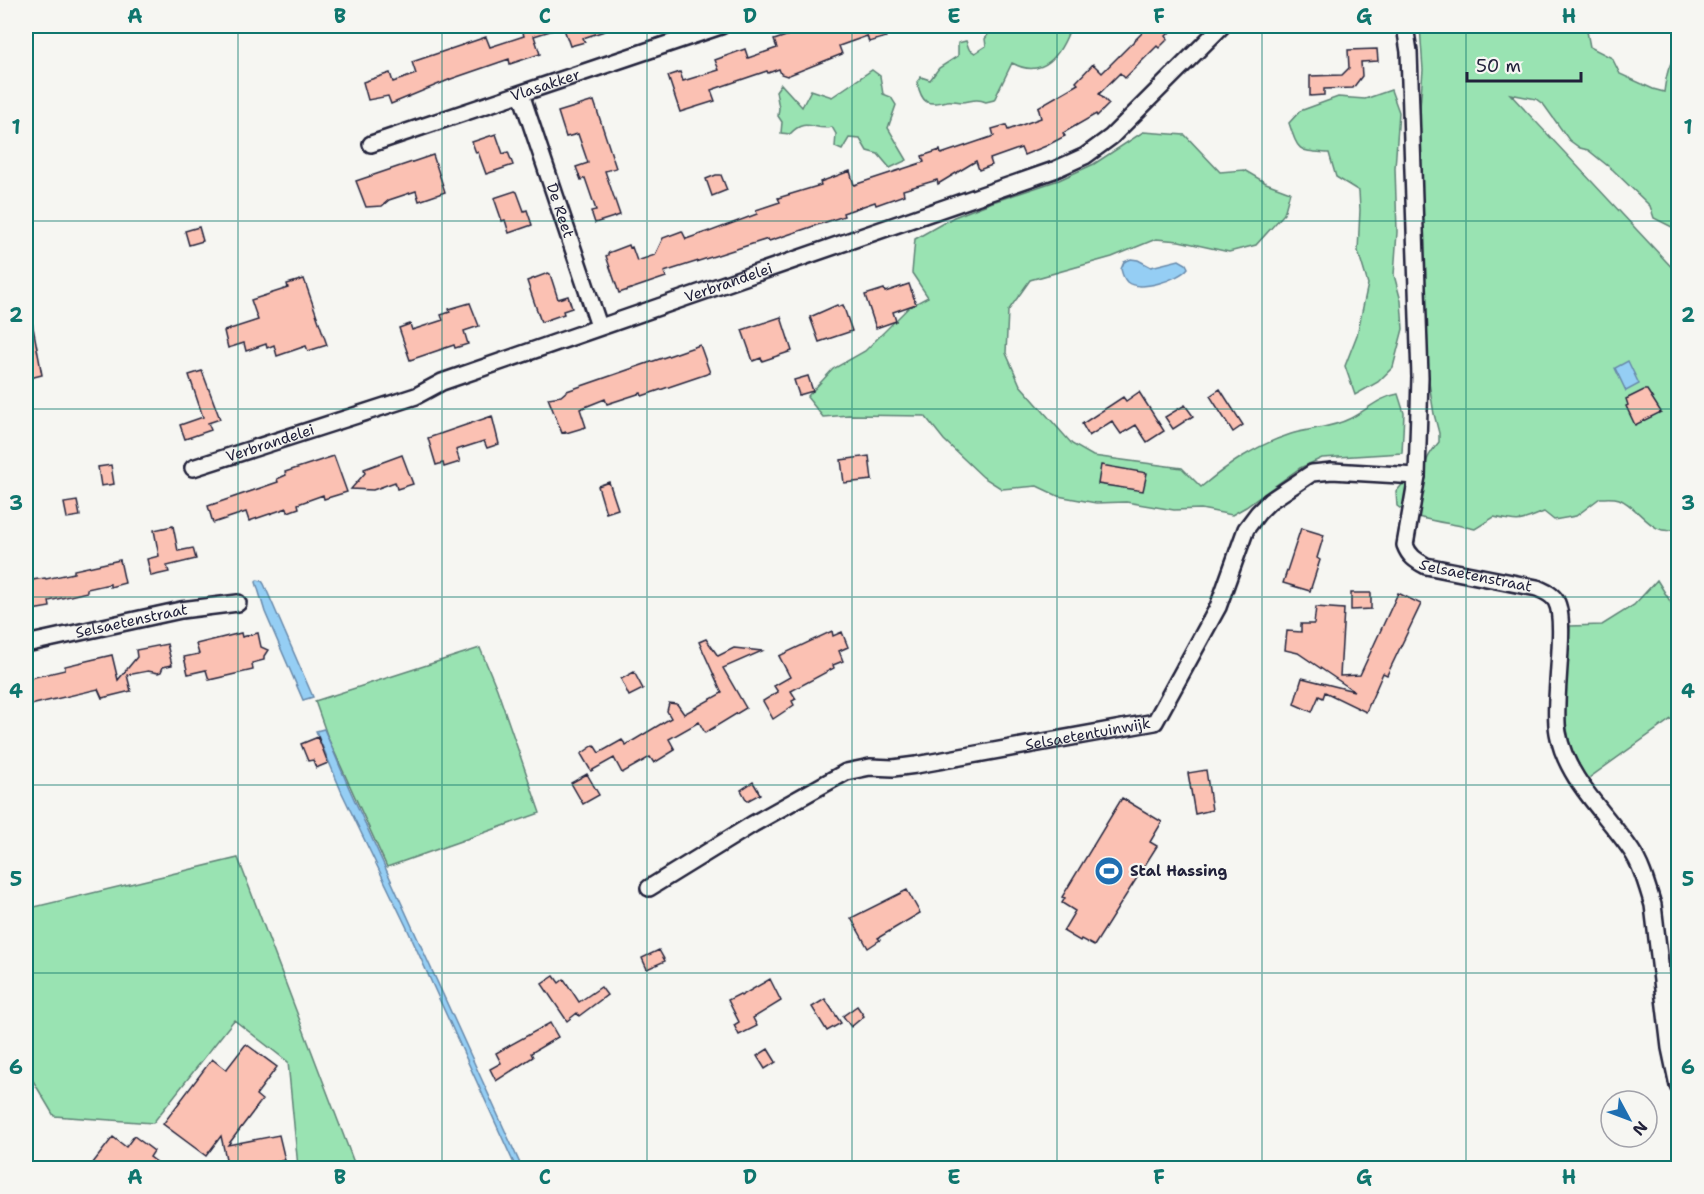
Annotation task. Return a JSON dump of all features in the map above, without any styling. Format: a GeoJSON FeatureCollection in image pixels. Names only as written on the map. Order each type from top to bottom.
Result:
{"type":"FeatureCollection","features":[{"type":"Feature","properties":{"kind":"street","name":"Vlasakker"},"geometry":{"type":"LineString","coordinates":[[371,144],[722,26]]}},
{"type":"Feature","properties":{"kind":"street","name":"Verbrandelei"},"geometry":{"type":"LineString","coordinates":[[193,468],[416,396],[442,382],[599,326],[1054,170],[1086,156],[1111,137],[1222,26]]}},
{"type":"Feature","properties":{"kind":"street","name":"Selsaetenstraat"},"geometry":{"type":"LineString","coordinates":[[1405,26],[1408,52],[1420,377],[1417,476],[1405,545],[1408,553],[1426,566],[1537,588],[1548,593],[1555,600],[1560,617],[1555,719],[1558,737],[1571,768],[1631,850],[1648,886],[1653,905],[1670,1048],[1678,1086]]}},
{"type":"Feature","properties":{"kind":"street","name":"De Reet"},"geometry":{"type":"LineString","coordinates":[[521,94],[599,326]]}},
{"type":"Feature","properties":{"kind":"street","name":"Selsaetentuinwijk"},"geometry":{"type":"LineString","coordinates":[[649,888],[846,772],[870,767],[893,768],[916,765],[1155,722],[1218,607],[1246,530],[1270,501],[1312,473],[1332,471],[1417,476]]}},
{"type":"Feature","properties":{"kind":"street","name":"Selsaetenstraat"},"geometry":{"type":"LineString","coordinates":[[26,644],[181,610],[238,603]]}},
{"type":"Feature","properties":{"kind":"green space"},"geometry":{"type":"Polygon","coordinates":[[[1044,25],[1071,26],[1062,46],[1050,61],[1033,68],[1012,63],[994,100],[926,102],[917,82],[921,77],[930,80],[939,68],[958,56],[958,43],[966,41],[969,49],[975,53],[986,46],[985,39],[993,26],[1005,26],[1015,33],[1023,34],[1044,25]]]}},
{"type":"Feature","properties":{"kind":"green space"},"geometry":{"type":"Polygon","coordinates":[[[1420,26],[1586,26],[1590,47],[1612,58],[1620,74],[1664,92],[1668,70],[1678,49],[1678,241],[1674,228],[1654,218],[1650,206],[1613,170],[1588,150],[1580,148],[1569,140],[1544,105],[1536,99],[1510,94],[1678,274],[1678,528],[1669,531],[1661,530],[1627,503],[1612,498],[1600,498],[1576,516],[1554,520],[1544,512],[1520,520],[1494,517],[1475,529],[1424,518],[1397,506],[1396,492],[1405,481],[1425,477],[1428,458],[1439,442],[1426,364],[1419,120],[1423,70],[1420,26]]]}},
{"type":"Feature","properties":{"kind":"green space"},"geometry":{"type":"Polygon","coordinates":[[[872,70],[880,76],[883,94],[891,97],[896,105],[888,128],[907,160],[890,168],[878,154],[867,151],[860,139],[849,138],[842,150],[835,147],[836,134],[832,127],[821,128],[806,125],[790,134],[781,133],[782,122],[778,116],[776,91],[781,84],[802,107],[811,90],[832,97],[872,70]]]}},
{"type":"Feature","properties":{"kind":"green space"},"geometry":{"type":"Polygon","coordinates":[[[1391,90],[1399,112],[1395,168],[1397,232],[1394,275],[1401,301],[1403,329],[1393,367],[1378,382],[1355,395],[1345,366],[1357,335],[1368,284],[1358,251],[1359,191],[1336,177],[1329,153],[1305,151],[1301,148],[1295,140],[1289,123],[1300,111],[1338,97],[1365,99],[1391,90]]]}},
{"type":"Feature","properties":{"kind":"green space"},"geometry":{"type":"Polygon","coordinates":[[[1143,132],[1185,135],[1220,172],[1244,170],[1266,183],[1290,192],[1284,214],[1256,245],[1229,252],[1179,241],[1156,239],[1112,257],[1030,280],[1008,311],[1006,353],[1020,385],[1072,444],[1093,456],[1182,468],[1201,487],[1233,463],[1266,444],[1291,434],[1342,422],[1385,398],[1398,394],[1404,413],[1402,453],[1322,458],[1300,468],[1232,515],[1201,509],[1174,510],[1126,502],[1096,503],[1058,496],[1037,486],[1002,489],[983,477],[944,440],[925,416],[823,417],[807,397],[833,369],[865,351],[909,307],[928,297],[912,273],[915,239],[954,217],[1059,180],[1094,164],[1143,132]]]}},
{"type":"Feature","properties":{"kind":"green space"},"geometry":{"type":"Polygon","coordinates":[[[1657,580],[1678,614],[1678,714],[1586,780],[1570,746],[1563,706],[1570,626],[1602,625],[1634,605],[1657,580]]]}},
{"type":"Feature","properties":{"kind":"green space"},"geometry":{"type":"Polygon","coordinates":[[[480,648],[497,689],[540,813],[387,867],[328,738],[315,701],[480,648]]]}},
{"type":"Feature","properties":{"kind":"green space"},"geometry":{"type":"Polygon","coordinates":[[[238,858],[356,1168],[294,1168],[298,1167],[288,1062],[234,1020],[153,1123],[54,1116],[26,1069],[26,909],[238,858]]]}},
{"type":"Feature","properties":{"kind":"water"},"geometry":{"type":"Polygon","coordinates":[[[1131,259],[1151,267],[1179,260],[1188,268],[1176,277],[1159,283],[1133,285],[1127,282],[1121,269],[1124,262],[1131,259]]]}},
{"type":"Feature","properties":{"kind":"water"},"geometry":{"type":"Polygon","coordinates":[[[1628,361],[1639,384],[1626,391],[1615,368],[1628,361]]]}},
{"type":"Feature","properties":{"kind":"water"},"geometry":{"type":"Polygon","coordinates":[[[257,580],[264,584],[313,697],[303,700],[265,612],[257,580]]]}},
{"type":"Feature","properties":{"kind":"water"},"geometry":{"type":"Polygon","coordinates":[[[324,729],[522,1168],[516,1168],[406,926],[342,793],[316,731],[324,729]]]}},
{"type":"Feature","properties":{"kind":"building"},"geometry":{"type":"Polygon","coordinates":[[[521,26],[560,26],[560,28],[534,36],[540,54],[510,64],[509,59],[451,79],[391,104],[388,96],[368,100],[363,82],[390,73],[393,82],[416,74],[412,62],[486,37],[490,47],[524,36],[521,26]]]}},
{"type":"Feature","properties":{"kind":"building"},"geometry":{"type":"Polygon","coordinates":[[[563,26],[614,26],[614,28],[583,38],[585,42],[570,46],[563,26]]]}},
{"type":"Feature","properties":{"kind":"building"},"geometry":{"type":"Polygon","coordinates":[[[816,26],[893,26],[893,28],[884,31],[886,37],[869,42],[867,36],[839,46],[842,54],[787,76],[781,74],[779,69],[768,73],[767,71],[711,90],[715,101],[680,112],[668,76],[680,72],[683,81],[719,70],[715,60],[745,49],[748,58],[777,48],[774,40],[816,26]]]}},
{"type":"Feature","properties":{"kind":"building"},"geometry":{"type":"Polygon","coordinates":[[[1137,26],[1176,26],[1159,48],[1157,46],[1125,78],[1120,73],[1099,94],[1109,104],[1097,116],[1096,114],[1063,133],[1065,136],[1046,146],[1024,155],[1021,148],[990,159],[992,165],[979,170],[976,161],[938,184],[937,180],[903,190],[904,195],[876,205],[875,202],[843,213],[844,216],[769,241],[768,239],[664,272],[666,277],[619,293],[606,256],[608,253],[629,245],[637,261],[655,255],[663,238],[682,231],[686,239],[709,232],[757,214],[756,210],[780,202],[778,198],[821,185],[820,182],[850,171],[854,185],[924,162],[922,156],[940,150],[941,154],[994,136],[992,129],[1006,125],[1008,130],[1041,118],[1038,107],[1078,84],[1076,82],[1093,64],[1102,73],[1143,32],[1137,26]]]}},
{"type":"Feature","properties":{"kind":"building"},"geometry":{"type":"Polygon","coordinates":[[[1377,49],[1378,61],[1361,62],[1362,76],[1353,88],[1324,89],[1324,95],[1310,96],[1310,76],[1342,75],[1349,68],[1348,50],[1377,49]]]}},
{"type":"Feature","properties":{"kind":"building"},"geometry":{"type":"Polygon","coordinates":[[[594,101],[616,168],[605,171],[620,215],[595,223],[591,211],[596,210],[585,178],[581,180],[576,167],[588,163],[578,134],[566,137],[558,112],[594,101]]]}},
{"type":"Feature","properties":{"kind":"building"},"geometry":{"type":"Polygon","coordinates":[[[496,134],[503,154],[508,152],[513,165],[486,174],[472,142],[496,134]]]}},
{"type":"Feature","properties":{"kind":"building"},"geometry":{"type":"Polygon","coordinates":[[[433,155],[445,192],[419,201],[416,191],[389,200],[382,206],[366,207],[356,181],[433,155]]]}},
{"type":"Feature","properties":{"kind":"building"},"geometry":{"type":"Polygon","coordinates":[[[721,175],[727,190],[712,196],[706,179],[721,175]]]}},
{"type":"Feature","properties":{"kind":"building"},"geometry":{"type":"Polygon","coordinates":[[[515,191],[524,211],[527,210],[532,225],[509,233],[494,198],[515,191]]]}},
{"type":"Feature","properties":{"kind":"building"},"geometry":{"type":"Polygon","coordinates":[[[199,227],[203,241],[189,245],[185,231],[199,227]]]}},
{"type":"Feature","properties":{"kind":"building"},"geometry":{"type":"Polygon","coordinates":[[[548,273],[558,299],[568,296],[572,308],[563,311],[564,314],[541,322],[527,281],[548,273]]]}},
{"type":"Feature","properties":{"kind":"building"},"geometry":{"type":"Polygon","coordinates":[[[304,279],[327,345],[308,351],[306,346],[277,356],[274,345],[267,348],[266,344],[246,351],[244,343],[228,348],[224,331],[258,320],[251,300],[288,288],[287,284],[304,279]]]}},
{"type":"Feature","properties":{"kind":"building"},"geometry":{"type":"Polygon","coordinates":[[[909,284],[916,304],[893,312],[896,321],[876,328],[865,295],[884,289],[885,292],[909,284]]]}},
{"type":"Feature","properties":{"kind":"building"},"geometry":{"type":"Polygon","coordinates":[[[470,303],[479,326],[464,331],[468,344],[455,348],[454,345],[410,360],[399,328],[410,324],[412,330],[443,320],[441,315],[450,312],[449,309],[470,303]]]}},
{"type":"Feature","properties":{"kind":"building"},"geometry":{"type":"Polygon","coordinates":[[[837,305],[838,307],[843,305],[852,331],[819,342],[810,317],[837,305]]]}},
{"type":"Feature","properties":{"kind":"building"},"geometry":{"type":"Polygon","coordinates":[[[781,317],[792,351],[762,361],[761,358],[753,361],[742,330],[781,317]]]}},
{"type":"Feature","properties":{"kind":"building"},"geometry":{"type":"Polygon","coordinates":[[[32,322],[42,375],[26,379],[26,323],[32,322]]]}},
{"type":"Feature","properties":{"kind":"building"},"geometry":{"type":"Polygon","coordinates":[[[700,345],[710,373],[642,396],[641,393],[607,404],[605,399],[580,409],[586,427],[562,433],[548,398],[561,396],[567,391],[700,345]]]}},
{"type":"Feature","properties":{"kind":"building"},"geometry":{"type":"Polygon","coordinates":[[[202,371],[220,419],[208,423],[211,430],[185,439],[180,425],[203,417],[189,375],[202,371]]]}},
{"type":"Feature","properties":{"kind":"building"},"geometry":{"type":"Polygon","coordinates":[[[808,376],[813,391],[799,395],[794,380],[808,376]]]}},
{"type":"Feature","properties":{"kind":"building"},"geometry":{"type":"Polygon","coordinates":[[[1220,389],[1243,425],[1233,432],[1210,396],[1220,389]]]}},
{"type":"Feature","properties":{"kind":"building"},"geometry":{"type":"Polygon","coordinates":[[[1647,390],[1661,412],[1635,425],[1626,406],[1628,405],[1626,399],[1647,390]]]}},
{"type":"Feature","properties":{"kind":"building"},"geometry":{"type":"Polygon","coordinates":[[[1139,392],[1164,431],[1147,442],[1136,425],[1121,434],[1112,421],[1089,436],[1082,424],[1123,397],[1126,401],[1139,392]]]}},
{"type":"Feature","properties":{"kind":"building"},"geometry":{"type":"Polygon","coordinates":[[[1185,405],[1193,416],[1173,429],[1165,417],[1185,405]]]}},
{"type":"Feature","properties":{"kind":"building"},"geometry":{"type":"Polygon","coordinates":[[[492,416],[499,444],[487,448],[484,441],[456,450],[460,462],[444,467],[443,463],[436,465],[428,438],[492,416]]]}},
{"type":"Feature","properties":{"kind":"building"},"geometry":{"type":"Polygon","coordinates":[[[402,455],[413,484],[397,489],[395,482],[373,490],[351,489],[365,473],[364,469],[402,455]]]}},
{"type":"Feature","properties":{"kind":"building"},"geometry":{"type":"Polygon","coordinates":[[[334,456],[347,492],[324,499],[323,495],[298,504],[299,508],[288,512],[287,508],[249,521],[246,512],[213,523],[208,506],[278,482],[277,479],[286,475],[285,472],[334,456]]]}},
{"type":"Feature","properties":{"kind":"building"},"geometry":{"type":"Polygon","coordinates":[[[869,456],[872,480],[844,483],[841,460],[869,456]]]}},
{"type":"Feature","properties":{"kind":"building"},"geometry":{"type":"Polygon","coordinates":[[[111,465],[114,484],[101,486],[98,467],[111,465]]]}},
{"type":"Feature","properties":{"kind":"building"},"geometry":{"type":"Polygon","coordinates":[[[1101,465],[1147,473],[1143,491],[1098,484],[1101,465]]]}},
{"type":"Feature","properties":{"kind":"building"},"geometry":{"type":"Polygon","coordinates":[[[609,482],[618,509],[606,513],[598,486],[609,482]]]}},
{"type":"Feature","properties":{"kind":"building"},"geometry":{"type":"Polygon","coordinates":[[[77,501],[80,516],[67,518],[64,503],[77,501]]]}},
{"type":"Feature","properties":{"kind":"building"},"geometry":{"type":"Polygon","coordinates":[[[173,526],[178,551],[193,548],[196,559],[167,566],[169,572],[151,576],[147,559],[159,556],[154,530],[173,526]]]}},
{"type":"Feature","properties":{"kind":"building"},"geometry":{"type":"Polygon","coordinates":[[[1301,528],[1324,535],[1317,558],[1320,560],[1310,591],[1283,583],[1301,528]]]}},
{"type":"Feature","properties":{"kind":"building"},"geometry":{"type":"Polygon","coordinates":[[[120,560],[125,583],[87,589],[87,592],[49,601],[50,607],[26,611],[26,581],[74,573],[74,570],[120,560]]]}},
{"type":"Feature","properties":{"kind":"building"},"geometry":{"type":"Polygon","coordinates":[[[1351,593],[1371,593],[1371,609],[1351,610],[1351,593]]]}},
{"type":"Feature","properties":{"kind":"building"},"geometry":{"type":"Polygon","coordinates":[[[1398,593],[1421,604],[1387,675],[1383,673],[1366,712],[1325,692],[1323,698],[1319,696],[1312,712],[1294,704],[1302,678],[1354,691],[1298,653],[1285,650],[1287,631],[1301,632],[1301,624],[1314,624],[1316,607],[1344,609],[1340,676],[1360,675],[1398,593]]]}},
{"type":"Feature","properties":{"kind":"building"},"geometry":{"type":"Polygon","coordinates":[[[832,631],[833,636],[842,632],[848,647],[839,651],[843,661],[791,691],[796,699],[792,701],[794,705],[773,719],[763,701],[778,692],[774,686],[790,677],[779,656],[832,631]]]}},
{"type":"Feature","properties":{"kind":"building"},"geometry":{"type":"Polygon","coordinates":[[[241,633],[242,637],[258,633],[261,647],[268,650],[264,660],[252,663],[253,670],[209,680],[206,670],[188,674],[184,657],[199,654],[196,644],[241,633]]]}},
{"type":"Feature","properties":{"kind":"building"},"geometry":{"type":"Polygon","coordinates":[[[706,639],[718,656],[734,648],[762,651],[723,668],[746,708],[705,733],[699,722],[669,739],[675,750],[654,763],[650,757],[622,773],[614,758],[591,771],[581,754],[594,745],[599,753],[622,740],[626,745],[671,718],[667,711],[669,703],[677,704],[684,714],[722,693],[699,642],[706,639]]]}},
{"type":"Feature","properties":{"kind":"building"},"geometry":{"type":"Polygon","coordinates":[[[167,644],[172,665],[163,667],[158,673],[148,671],[127,675],[131,691],[102,698],[98,689],[26,706],[26,679],[65,670],[65,666],[112,655],[118,680],[137,657],[136,650],[167,644]]]}},
{"type":"Feature","properties":{"kind":"building"},"geometry":{"type":"Polygon","coordinates":[[[634,672],[643,689],[629,696],[621,679],[634,672]]]}},
{"type":"Feature","properties":{"kind":"building"},"geometry":{"type":"Polygon","coordinates":[[[318,737],[328,763],[316,768],[313,760],[308,761],[301,744],[318,737]]]}},
{"type":"Feature","properties":{"kind":"building"},"geometry":{"type":"Polygon","coordinates":[[[1206,770],[1212,810],[1195,814],[1188,773],[1206,770]]]}},
{"type":"Feature","properties":{"kind":"building"},"geometry":{"type":"Polygon","coordinates":[[[587,774],[599,795],[583,804],[571,783],[587,774]]]}},
{"type":"Feature","properties":{"kind":"building"},"geometry":{"type":"Polygon","coordinates":[[[753,782],[760,794],[747,801],[741,790],[753,782]]]}},
{"type":"Feature","properties":{"kind":"building","name":"Stal Hassing"},"geometry":{"type":"Polygon","coordinates":[[[1122,798],[1162,822],[1150,842],[1157,846],[1094,946],[1063,931],[1075,911],[1062,903],[1065,898],[1062,897],[1122,798]]]}},
{"type":"Feature","properties":{"kind":"building"},"geometry":{"type":"Polygon","coordinates":[[[907,890],[920,913],[878,938],[880,940],[868,948],[851,918],[907,890]]]}},
{"type":"Feature","properties":{"kind":"building"},"geometry":{"type":"Polygon","coordinates":[[[659,950],[665,961],[647,969],[642,958],[659,950]]]}},
{"type":"Feature","properties":{"kind":"building"},"geometry":{"type":"Polygon","coordinates":[[[554,976],[559,983],[564,979],[579,1002],[601,987],[607,995],[579,1016],[577,1013],[567,1021],[542,984],[554,976]]]}},
{"type":"Feature","properties":{"kind":"building"},"geometry":{"type":"Polygon","coordinates":[[[770,979],[781,1001],[753,1018],[757,1026],[739,1035],[734,1025],[739,1022],[728,1000],[740,994],[741,996],[770,979]]]}},
{"type":"Feature","properties":{"kind":"building"},"geometry":{"type":"Polygon","coordinates":[[[825,999],[841,1023],[827,1031],[812,1007],[825,999]]]}},
{"type":"Feature","properties":{"kind":"building"},"geometry":{"type":"Polygon","coordinates":[[[857,1006],[864,1016],[851,1027],[843,1016],[857,1006]]]}},
{"type":"Feature","properties":{"kind":"building"},"geometry":{"type":"Polygon","coordinates":[[[550,1023],[558,1037],[531,1053],[533,1057],[496,1081],[490,1069],[501,1063],[496,1053],[550,1023]]]}},
{"type":"Feature","properties":{"kind":"building"},"geometry":{"type":"Polygon","coordinates":[[[246,1044],[277,1067],[256,1095],[262,1100],[228,1145],[279,1135],[285,1160],[247,1168],[228,1168],[221,1136],[206,1156],[163,1124],[212,1059],[226,1070],[246,1044]]]}},
{"type":"Feature","properties":{"kind":"building"},"geometry":{"type":"Polygon","coordinates":[[[768,1049],[776,1062],[765,1069],[757,1056],[768,1049]]]}},
{"type":"Feature","properties":{"kind":"building"},"geometry":{"type":"Polygon","coordinates":[[[134,1136],[154,1151],[150,1157],[165,1168],[89,1168],[113,1137],[126,1147],[134,1136]]]}},
{"type":"Feature","properties":{"kind":"place","name":"Stal Hassing"},"geometry":{"type":"Point","coordinates":[1109,871]}}]}
